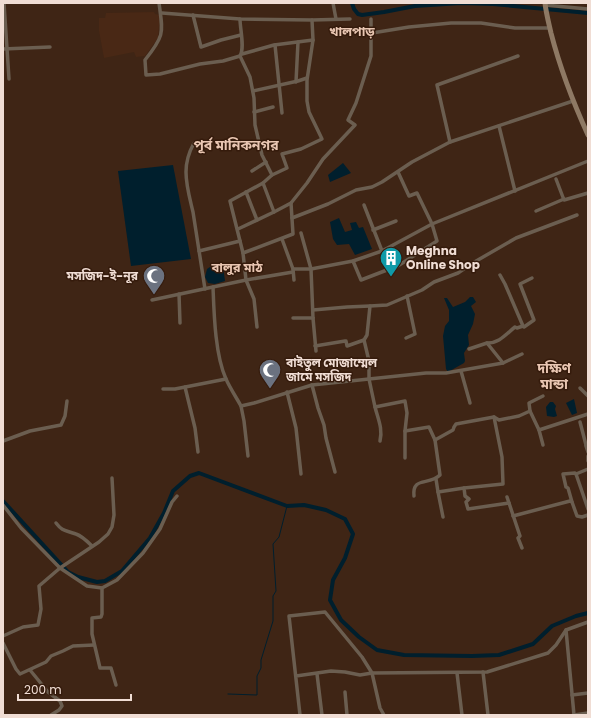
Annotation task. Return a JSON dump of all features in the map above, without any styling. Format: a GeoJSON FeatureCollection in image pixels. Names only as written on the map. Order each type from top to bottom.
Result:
{"type":"FeatureCollection","features":[{"type":"Feature","properties":{"kind":"street"},"geometry":{"type":"LineString","coordinates":[[4,3],[9,79]]}},
{"type":"Feature","properties":{"kind":"street"},"geometry":{"type":"LineString","coordinates":[[159,3],[162,13],[162,32],[161,38],[145,60],[146,75],[148,76],[200,64],[222,61],[275,45],[313,40]]}},
{"type":"Feature","properties":{"kind":"street"},"geometry":{"type":"LineString","coordinates":[[333,3],[336,19]]}},
{"type":"Feature","properties":{"kind":"street"},"geometry":{"type":"LineString","coordinates":[[588,9],[546,5],[554,44],[573,101],[588,134]]}},
{"type":"Feature","properties":{"kind":"street"},"geometry":{"type":"LineString","coordinates":[[162,13],[240,19],[350,19]]}},
{"type":"Feature","properties":{"kind":"street"},"geometry":{"type":"LineString","coordinates":[[193,15],[200,47],[241,35]]}},
{"type":"Feature","properties":{"kind":"street"},"geometry":{"type":"LineString","coordinates":[[240,19],[241,55],[250,77],[257,137],[262,155],[272,175]]}},
{"type":"Feature","properties":{"kind":"street"},"geometry":{"type":"LineString","coordinates":[[238,229],[291,203],[323,159],[355,125],[348,120],[356,103],[371,56],[371,19]]}},
{"type":"Feature","properties":{"kind":"street"},"geometry":{"type":"LineString","coordinates":[[257,327],[254,299],[246,280],[243,253],[230,201],[263,183],[272,175],[287,168],[282,154],[302,149],[322,139],[309,112],[307,78],[313,40],[312,20]]}},
{"type":"Feature","properties":{"kind":"street"},"geometry":{"type":"LineString","coordinates":[[372,33],[409,27],[450,23],[481,23],[515,28],[550,28]]}},
{"type":"Feature","properties":{"kind":"street"},"geometry":{"type":"LineString","coordinates":[[296,82],[298,42]]}},
{"type":"Feature","properties":{"kind":"street"},"geometry":{"type":"LineString","coordinates":[[275,45],[282,113]]}},
{"type":"Feature","properties":{"kind":"street"},"geometry":{"type":"LineString","coordinates":[[3,49],[50,47]]}},
{"type":"Feature","properties":{"kind":"street"},"geometry":{"type":"LineString","coordinates":[[450,142],[437,85],[518,56]]}},
{"type":"Feature","properties":{"kind":"street"},"geometry":{"type":"LineString","coordinates":[[252,91],[296,82],[307,78]]}},
{"type":"Feature","properties":{"kind":"street"},"geometry":{"type":"LineString","coordinates":[[292,218],[328,204],[356,190],[372,187],[412,162],[450,142],[573,101]]}},
{"type":"Feature","properties":{"kind":"street"},"geometry":{"type":"LineString","coordinates":[[254,112],[273,107]]}},
{"type":"Feature","properties":{"kind":"street"},"geometry":{"type":"LineString","coordinates":[[499,126],[515,191]]}},
{"type":"Feature","properties":{"kind":"street"},"geometry":{"type":"LineString","coordinates":[[194,143],[190,151],[186,172],[205,288]]}},
{"type":"Feature","properties":{"kind":"street"},"geometry":{"type":"LineString","coordinates":[[152,300],[246,280],[353,261],[382,251],[432,224],[588,161]]}},
{"type":"Feature","properties":{"kind":"street"},"geometry":{"type":"LineString","coordinates":[[252,171],[266,162]]}},
{"type":"Feature","properties":{"kind":"street"},"geometry":{"type":"LineString","coordinates":[[353,261],[360,280],[393,268],[437,241],[432,224],[417,193],[409,196],[398,172]]}},
{"type":"Feature","properties":{"kind":"street"},"geometry":{"type":"LineString","coordinates":[[556,179],[564,200]]}},
{"type":"Feature","properties":{"kind":"street"},"geometry":{"type":"LineString","coordinates":[[263,183],[274,212]]}},
{"type":"Feature","properties":{"kind":"street"},"geometry":{"type":"LineString","coordinates":[[246,192],[257,220]]}},
{"type":"Feature","properties":{"kind":"street"},"geometry":{"type":"LineString","coordinates":[[536,211],[564,200],[588,193]]}},
{"type":"Feature","properties":{"kind":"street"},"geometry":{"type":"LineString","coordinates":[[243,253],[293,234],[291,203]]}},
{"type":"Feature","properties":{"kind":"street"},"geometry":{"type":"LineString","coordinates":[[364,204],[382,251]]}},
{"type":"Feature","properties":{"kind":"street"},"geometry":{"type":"LineString","coordinates":[[313,310],[387,305],[422,290],[434,282],[458,273],[516,238],[577,215]]}},
{"type":"Feature","properties":{"kind":"street"},"geometry":{"type":"LineString","coordinates":[[373,230],[396,221]]}},
{"type":"Feature","properties":{"kind":"street"},"geometry":{"type":"LineString","coordinates":[[301,233],[311,269],[316,351]]}},
{"type":"Feature","properties":{"kind":"street"},"geometry":{"type":"LineString","coordinates":[[282,239],[293,271],[294,280]]}},
{"type":"Feature","properties":{"kind":"street"},"geometry":{"type":"LineString","coordinates":[[199,251],[240,241]]}},
{"type":"Feature","properties":{"kind":"street"},"geometry":{"type":"LineString","coordinates":[[500,275],[522,326]]}},
{"type":"Feature","properties":{"kind":"street"},"geometry":{"type":"LineString","coordinates":[[469,349],[500,340],[515,327],[527,326],[534,320],[520,284],[532,278]]}},
{"type":"Feature","properties":{"kind":"street"},"geometry":{"type":"LineString","coordinates":[[213,287],[220,364],[226,379],[241,406],[248,456]]}},
{"type":"Feature","properties":{"kind":"street"},"geometry":{"type":"LineString","coordinates":[[179,294],[180,323]]}},
{"type":"Feature","properties":{"kind":"street"},"geometry":{"type":"LineString","coordinates":[[406,338],[415,334],[407,296]]}},
{"type":"Feature","properties":{"kind":"street"},"geometry":{"type":"LineString","coordinates":[[315,346],[345,340],[347,346],[364,340],[367,335],[370,306]]}},
{"type":"Feature","properties":{"kind":"street"},"geometry":{"type":"LineString","coordinates":[[293,318],[313,318]]}},
{"type":"Feature","properties":{"kind":"street"},"geometry":{"type":"LineString","coordinates":[[364,340],[369,361],[369,379],[380,424],[380,441]]}},
{"type":"Feature","properties":{"kind":"street"},"geometry":{"type":"LineString","coordinates":[[487,343],[504,363]]}},
{"type":"Feature","properties":{"kind":"street"},"geometry":{"type":"LineString","coordinates":[[241,406],[312,384],[461,371],[504,363],[522,354]]}},
{"type":"Feature","properties":{"kind":"street"},"geometry":{"type":"LineString","coordinates":[[461,371],[470,402]]}},
{"type":"Feature","properties":{"kind":"street"},"geometry":{"type":"LineString","coordinates":[[163,389],[175,389],[226,379]]}},
{"type":"Feature","properties":{"kind":"street"},"geometry":{"type":"LineString","coordinates":[[312,384],[324,425],[335,472]]}},
{"type":"Feature","properties":{"kind":"street"},"geometry":{"type":"LineString","coordinates":[[185,387],[198,452]]}},
{"type":"Feature","properties":{"kind":"street"},"geometry":{"type":"LineString","coordinates":[[580,388],[588,396]]}},
{"type":"Feature","properties":{"kind":"street"},"geometry":{"type":"LineString","coordinates":[[287,392],[296,428],[301,474]]}},
{"type":"Feature","properties":{"kind":"street"},"geometry":{"type":"LineString","coordinates":[[543,396],[529,403],[530,411],[539,430],[543,445]]}},
{"type":"Feature","properties":{"kind":"street"},"geometry":{"type":"LineString","coordinates":[[3,441],[36,430],[61,425],[65,416],[67,401]]}},
{"type":"Feature","properties":{"kind":"street"},"geometry":{"type":"LineString","coordinates":[[375,407],[405,401],[407,413],[405,458]]}},
{"type":"Feature","properties":{"kind":"street"},"geometry":{"type":"LineString","coordinates":[[494,416],[499,420],[518,416],[530,411]]}},
{"type":"Feature","properties":{"kind":"street"},"geometry":{"type":"LineString","coordinates":[[539,430],[588,414]]}},
{"type":"Feature","properties":{"kind":"street"},"geometry":{"type":"LineString","coordinates":[[434,440],[453,430],[456,424],[494,416]]}},
{"type":"Feature","properties":{"kind":"street"},"geometry":{"type":"LineString","coordinates":[[438,492],[503,484],[502,457],[494,416]]}},
{"type":"Feature","properties":{"kind":"street"},"geometry":{"type":"LineString","coordinates":[[580,422],[588,452]]}},
{"type":"Feature","properties":{"kind":"street"},"geometry":{"type":"LineString","coordinates":[[405,431],[429,427],[434,440],[441,474],[436,479],[416,485],[413,489],[414,496]]}},
{"type":"Feature","properties":{"kind":"street"},"geometry":{"type":"LineString","coordinates":[[588,456],[588,461]]}},
{"type":"Feature","properties":{"kind":"street"},"geometry":{"type":"LineString","coordinates":[[588,469],[576,474],[563,474],[566,487],[568,488],[577,516],[582,517],[588,515]]}},
{"type":"Feature","properties":{"kind":"street"},"geometry":{"type":"LineString","coordinates":[[576,474],[588,509]]}},
{"type":"Feature","properties":{"kind":"street"},"geometry":{"type":"LineString","coordinates":[[3,636],[23,627],[38,625],[41,609],[39,586],[66,564],[108,534],[112,527],[114,515],[112,478]]}},
{"type":"Feature","properties":{"kind":"street"},"geometry":{"type":"LineString","coordinates":[[436,479],[442,517]]}},
{"type":"Feature","properties":{"kind":"street"},"geometry":{"type":"LineString","coordinates":[[464,488],[465,496],[468,499],[466,502],[468,509],[509,503]]}},
{"type":"Feature","properties":{"kind":"street"},"geometry":{"type":"LineString","coordinates":[[3,505],[21,528],[61,568],[87,586],[102,588],[117,580],[143,553],[160,528],[172,502],[177,496]]}},
{"type":"Feature","properties":{"kind":"street"},"geometry":{"type":"LineString","coordinates":[[507,497],[520,536],[518,538],[522,548]]}},
{"type":"Feature","properties":{"kind":"street"},"geometry":{"type":"LineString","coordinates":[[513,516],[570,501],[572,502]]}},
{"type":"Feature","properties":{"kind":"street"},"geometry":{"type":"LineString","coordinates":[[56,523],[62,530],[77,534],[92,546]]}},
{"type":"Feature","properties":{"kind":"street"},"geometry":{"type":"LineString","coordinates":[[102,588],[102,614],[101,616],[92,618],[92,634],[100,668],[111,668],[116,685]]}},
{"type":"Feature","properties":{"kind":"street"},"geometry":{"type":"LineString","coordinates":[[300,715],[290,616],[325,612],[362,657],[372,673],[380,708],[384,715]]}},
{"type":"Feature","properties":{"kind":"street"},"geometry":{"type":"LineString","coordinates":[[296,676],[331,671],[360,675],[372,673],[483,672],[548,653],[556,645],[566,630],[588,622]]}},
{"type":"Feature","properties":{"kind":"street"},"geometry":{"type":"LineString","coordinates":[[566,630],[574,715],[588,714]]}},
{"type":"Feature","properties":{"kind":"street"},"geometry":{"type":"LineString","coordinates":[[3,643],[18,674],[46,662],[51,656],[63,652],[72,646],[94,646]]}},
{"type":"Feature","properties":{"kind":"street"},"geometry":{"type":"LineString","coordinates":[[30,670],[48,692],[60,701],[62,706],[51,715]]}},
{"type":"Feature","properties":{"kind":"street"},"geometry":{"type":"LineString","coordinates":[[483,672],[488,715]]}},
{"type":"Feature","properties":{"kind":"street"},"geometry":{"type":"LineString","coordinates":[[458,673],[462,715]]}},
{"type":"Feature","properties":{"kind":"street"},"geometry":{"type":"LineString","coordinates":[[317,674],[322,715]]}},
{"type":"Feature","properties":{"kind":"street"},"geometry":{"type":"LineString","coordinates":[[345,692],[347,715]]}},
{"type":"Feature","properties":{"kind":"street"},"geometry":{"type":"LineString","coordinates":[[572,695],[588,693]]}},
{"type":"Feature","properties":{"kind":"shaded area"},"geometry":{"type":"Polygon","coordinates":[[[154,12],[155,14],[160,15],[158,38],[145,56],[136,57],[134,52],[104,58],[99,31],[99,18],[105,18],[106,13],[154,12]]]}},
{"type":"Feature","properties":{"kind":"water"},"geometry":{"type":"Polygon","coordinates":[[[343,163],[351,173],[330,182],[328,175],[343,163]]]}},
{"type":"Feature","properties":{"kind":"water"},"geometry":{"type":"Polygon","coordinates":[[[173,165],[191,259],[131,266],[118,171],[173,165]]]}},
{"type":"Feature","properties":{"kind":"water"},"geometry":{"type":"Polygon","coordinates":[[[339,218],[345,232],[352,230],[350,223],[356,222],[359,228],[363,227],[372,249],[355,255],[349,244],[337,245],[333,239],[330,222],[339,218]]]}},
{"type":"Feature","properties":{"kind":"water"},"geometry":{"type":"Polygon","coordinates":[[[219,264],[223,266],[225,281],[215,284],[208,283],[205,277],[207,269],[213,265],[219,264]]]}},
{"type":"Feature","properties":{"kind":"water"},"geometry":{"type":"Polygon","coordinates":[[[470,297],[473,297],[476,302],[471,306],[475,314],[473,324],[468,335],[469,345],[464,353],[465,361],[448,372],[446,369],[443,336],[445,326],[449,321],[449,310],[444,298],[447,298],[453,307],[465,302],[470,297]]]}},
{"type":"Feature","properties":{"kind":"water"},"geometry":{"type":"Polygon","coordinates":[[[574,399],[577,413],[572,415],[566,403],[574,399]]]}},
{"type":"Feature","properties":{"kind":"water"},"geometry":{"type":"Polygon","coordinates":[[[550,402],[553,402],[556,406],[555,409],[557,416],[547,416],[546,407],[550,402]]]}},
{"type":"Feature","properties":{"kind":"waterway"},"geometry":{"type":"LineString","coordinates":[[352,3],[358,14],[362,15],[415,6],[461,3],[493,4],[588,13]]}},
{"type":"Feature","properties":{"kind":"waterway"},"geometry":{"type":"LineString","coordinates":[[3,501],[68,572],[78,577],[97,582],[105,581],[122,571],[150,538],[164,513],[173,491],[190,476],[199,473],[287,506],[304,505],[326,510],[345,519],[353,534],[345,558],[333,580],[330,600],[341,620],[359,637],[377,650],[404,655],[499,655],[533,644],[552,626],[576,616],[588,613]]}},
{"type":"Feature","properties":{"kind":"waterway"},"geometry":{"type":"LineString","coordinates":[[228,694],[257,695],[257,676],[261,668],[261,660],[273,621],[273,596],[276,591],[273,544],[279,537],[287,506]]}},
{"type":"Feature","properties":{"kind":"place","name":"Meghna Online Shop"},"geometry":{"type":"Point","coordinates":[391,278]}},
{"type":"Feature","properties":{"kind":"place","name":"মসজিদ-ই-নূর"},"geometry":{"type":"Point","coordinates":[154,296]}},
{"type":"Feature","properties":{"kind":"place","name":"বাইতুল মোজাম্মেল জামে মসজিদ"},"geometry":{"type":"Point","coordinates":[270,390]}},
{"type":"Feature","properties":{"kind":"district","name":"খালপাড়"},"geometry":{"type":"Point","coordinates":[352,31]}},
{"type":"Feature","properties":{"kind":"district","name":"পূর্ব মানিকনগর"},"geometry":{"type":"Point","coordinates":[236,145]}},
{"type":"Feature","properties":{"kind":"district","name":"বালুর মাঠ"},"geometry":{"type":"Point","coordinates":[237,267]}},
{"type":"Feature","properties":{"kind":"district","name":"দক্ষিণ মান্ডা"},"geometry":{"type":"Point","coordinates":[554,376]}}]}
